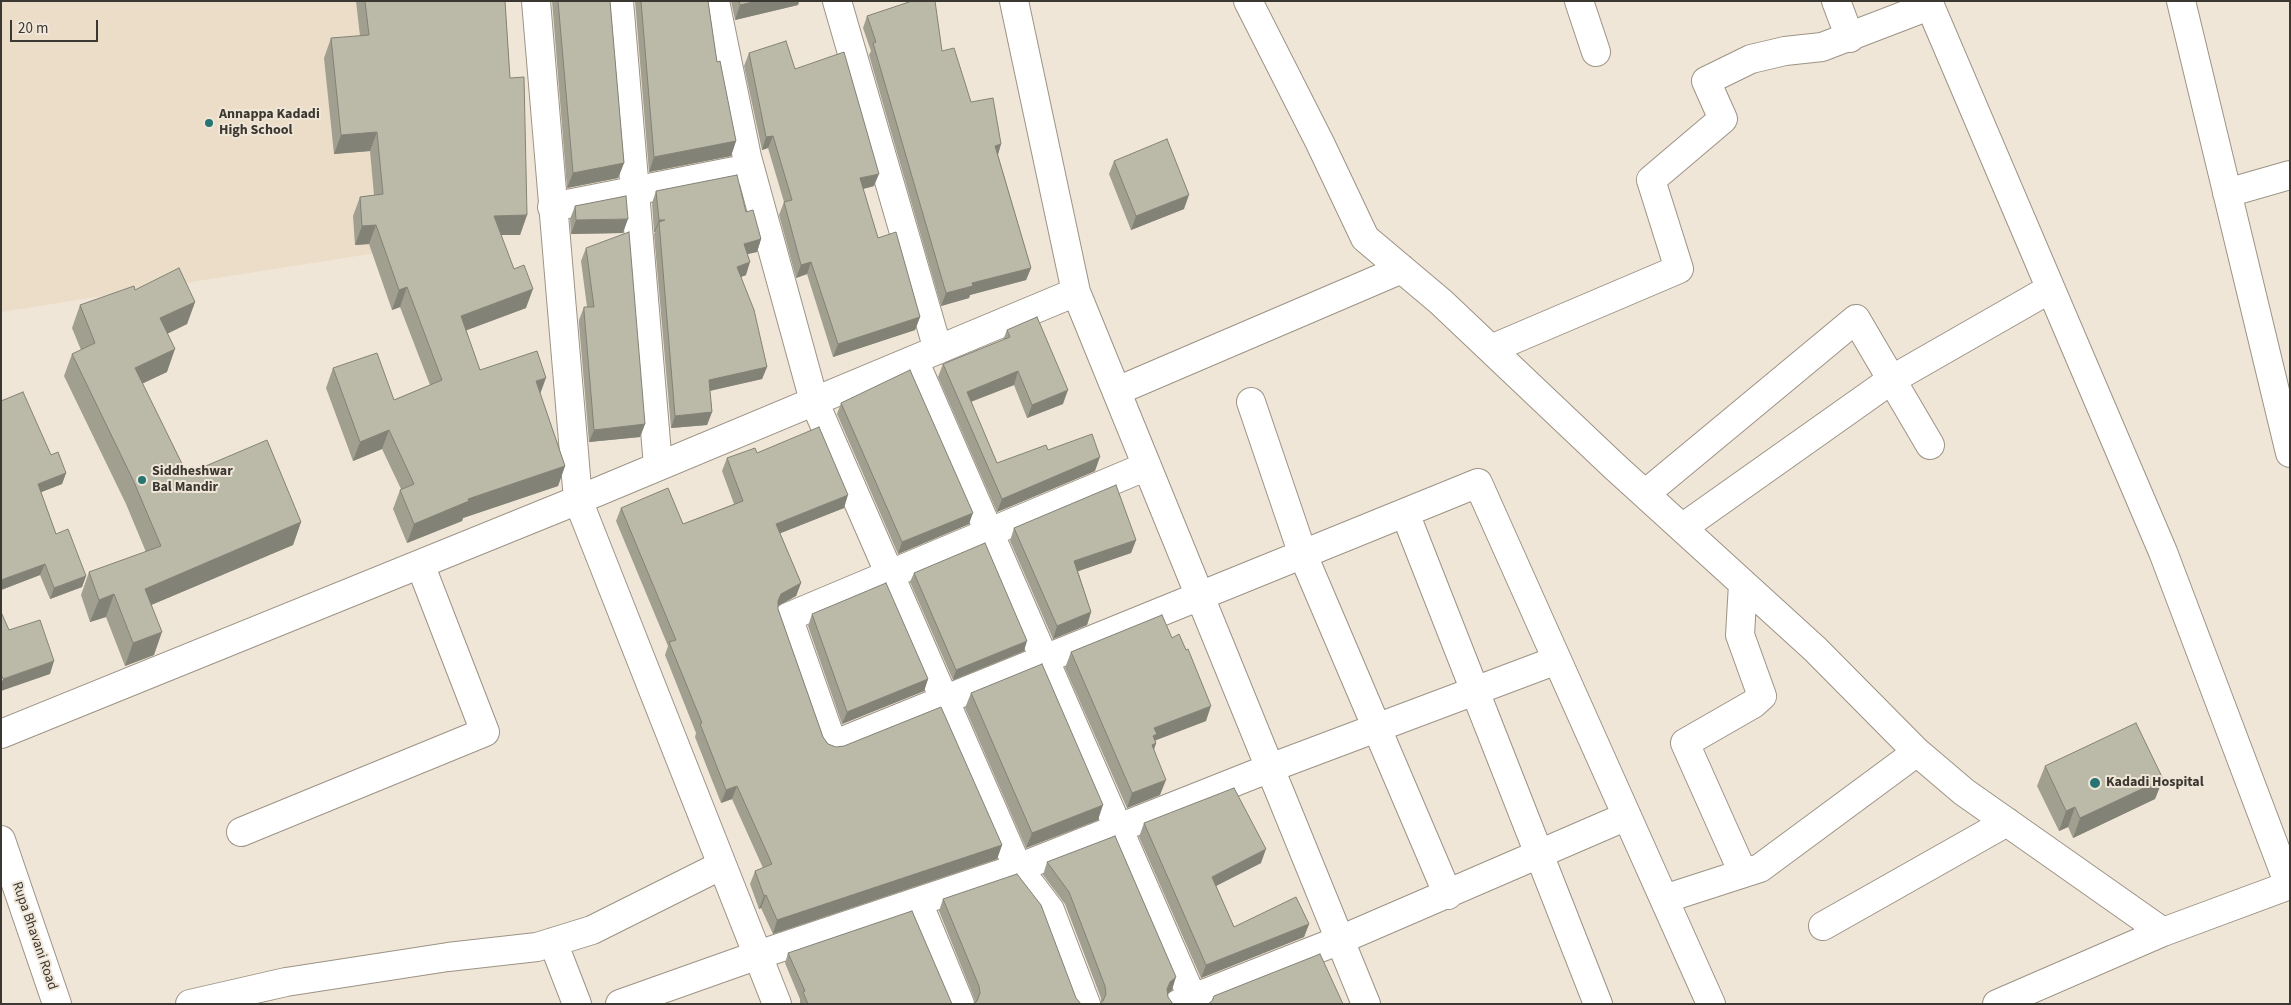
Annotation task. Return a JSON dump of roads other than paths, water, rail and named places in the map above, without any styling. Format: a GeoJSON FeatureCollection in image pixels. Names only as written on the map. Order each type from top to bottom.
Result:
{"type":"FeatureCollection","features":[{"type":"Feature","properties":{"kind":"street"},"geometry":{"type":"LineString","coordinates":[[536,1],[578,500],[777,1004]]}},
{"type":"Feature","properties":{"kind":"street"},"geometry":{"type":"LineString","coordinates":[[620,1],[658,466]]}},
{"type":"Feature","properties":{"kind":"street"},"geometry":{"type":"LineString","coordinates":[[715,1],[750,168],[814,401],[1018,868],[1050,910],[1086,1004]]}},
{"type":"Feature","properties":{"kind":"street"},"geometry":{"type":"LineString","coordinates":[[837,1],[938,350]]}},
{"type":"Feature","properties":{"kind":"street"},"geometry":{"type":"LineString","coordinates":[[1014,1],[1076,292],[1366,1004]]}},
{"type":"Feature","properties":{"kind":"street"},"geometry":{"type":"LineString","coordinates":[[1248,1],[1320,142],[1365,238],[1491,349],[1645,494],[1815,649],[1917,752],[1964,792],[2163,932]]}},
{"type":"Feature","properties":{"kind":"street"},"geometry":{"type":"LineString","coordinates":[[1579,1],[1596,52]]}},
{"type":"Feature","properties":{"kind":"street"},"geometry":{"type":"LineString","coordinates":[[1836,1],[1850,38]]}},
{"type":"Feature","properties":{"kind":"street"},"geometry":{"type":"LineString","coordinates":[[2181,1],[2290,453]]}},
{"type":"Feature","properties":{"kind":"street"},"geometry":{"type":"LineString","coordinates":[[1491,349],[1679,269],[1651,180],[1722,118],[1706,81],[1751,59],[1785,51],[1822,47],[1850,38],[1928,4],[2163,552],[2289,884],[2163,932],[1997,1004]]}},
{"type":"Feature","properties":{"kind":"street"},"geometry":{"type":"LineString","coordinates":[[552,207],[750,168]]}},
{"type":"Feature","properties":{"kind":"street"},"geometry":{"type":"LineString","coordinates":[[2227,194],[2290,175]]}},
{"type":"Feature","properties":{"kind":"street"},"geometry":{"type":"LineString","coordinates":[[1117,391],[1402,269]]}},
{"type":"Feature","properties":{"kind":"street"},"geometry":{"type":"LineString","coordinates":[[1682,528],[1891,380],[2050,289]]}},
{"type":"Feature","properties":{"kind":"street"},"geometry":{"type":"LineString","coordinates":[[1,734],[578,500],[1076,292]]}},
{"type":"Feature","properties":{"kind":"street"},"geometry":{"type":"LineString","coordinates":[[1645,494],[1856,320],[1930,445]]}},
{"type":"Feature","properties":{"kind":"street"},"geometry":{"type":"LineString","coordinates":[[914,360],[1118,828],[1188,1002],[1448,895],[1627,816]]}},
{"type":"Feature","properties":{"kind":"street"},"geometry":{"type":"LineString","coordinates":[[1251,402],[1303,555],[1448,895]]}},
{"type":"Feature","properties":{"kind":"street"},"geometry":{"type":"LineString","coordinates":[[1147,466],[788,616],[833,745],[1478,483],[1711,1004]]}},
{"type":"Feature","properties":{"kind":"street"},"geometry":{"type":"LineString","coordinates":[[1405,513],[1598,1004]]}},
{"type":"Feature","properties":{"kind":"street"},"geometry":{"type":"LineString","coordinates":[[242,832],[485,732],[420,564]]}},
{"type":"Feature","properties":{"kind":"street"},"geometry":{"type":"LineString","coordinates":[[1743,584],[1740,635],[1762,696],[1753,704],[1685,743],[1743,873]]}},
{"type":"Feature","properties":{"kind":"street"},"geometry":{"type":"LineString","coordinates":[[620,1004],[758,955],[1018,868],[1270,768],[1557,660]]}},
{"type":"Feature","properties":{"kind":"street"},"geometry":{"type":"LineString","coordinates":[[1664,899],[1760,868],[1917,752]]}},
{"type":"Feature","properties":{"kind":"street"},"geometry":{"type":"LineString","coordinates":[[1823,926],[2007,822]]}},
{"type":"Feature","properties":{"kind":"street","name":"Rupa Bhavani Road"},"geometry":{"type":"LineString","coordinates":[[1,840],[57,1004]]}},
{"type":"Feature","properties":{"kind":"street"},"geometry":{"type":"LineString","coordinates":[[190,1004],[286,982],[448,957],[538,947],[592,930],[722,865]]}},
{"type":"Feature","properties":{"kind":"street"},"geometry":{"type":"LineString","coordinates":[[918,902],[960,1004]]}},
{"type":"Feature","properties":{"kind":"street"},"geometry":{"type":"LineString","coordinates":[[553,942],[577,1004]]}},
{"type":"Feature","properties":{"kind":"place","name":"Annappa Kadadi High School"},"geometry":{"type":"Point","coordinates":[209,123]}},
{"type":"Feature","properties":{"kind":"place","name":"Siddheshwar Bal Mandir"},"geometry":{"type":"Point","coordinates":[142,480]}},
{"type":"Feature","properties":{"kind":"place","name":"Kadadi Hospital"},"geometry":{"type":"Point","coordinates":[2095,783]}}]}
